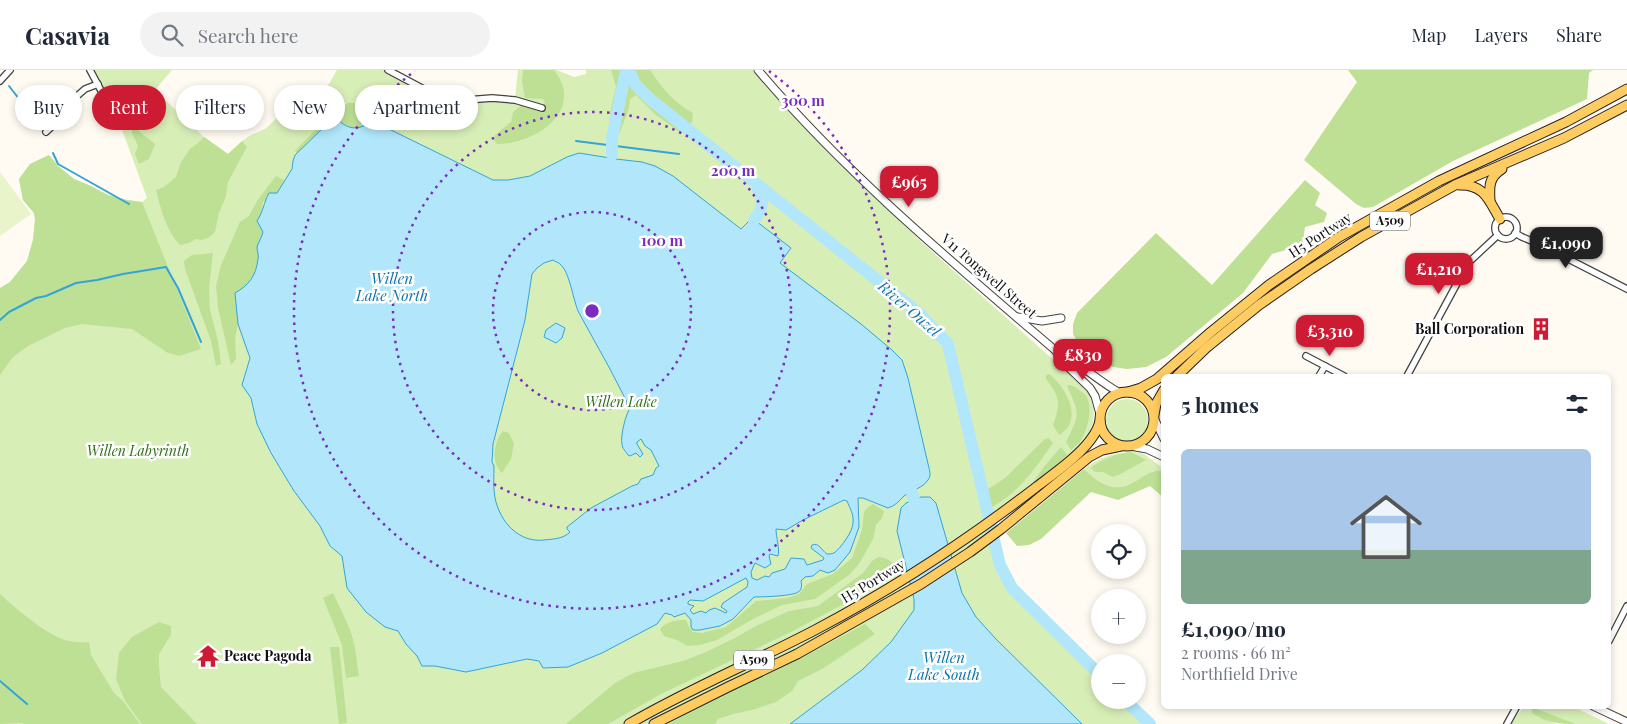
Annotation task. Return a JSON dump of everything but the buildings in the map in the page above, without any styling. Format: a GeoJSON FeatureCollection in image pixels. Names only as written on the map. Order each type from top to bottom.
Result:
{"type":"FeatureCollection","features":[{"type":"Feature","properties":{"kind":"main road","name":"H5 Portway"},"geometry":{"type":"LineString","coordinates":[[1163,374],[1210,332],[1268,285],[1353,229],[1439,181],[1566,122],[1627,89]]}},
{"type":"Feature","properties":{"kind":"main road","name":"H5 Portway"},"geometry":{"type":"LineString","coordinates":[[1179,374],[1206,348],[1279,291],[1361,237],[1455,185],[1583,129],[1627,105]]}},
{"type":"Feature","properties":{"kind":"main road","name":"A509"},"geometry":{"type":"LineString","coordinates":[[1490,201],[1490,182],[1493,176],[1520,157]]}},
{"type":"Feature","properties":{"kind":"main road"},"geometry":{"type":"LineString","coordinates":[[1455,185],[1465,185],[1480,190],[1490,201],[1500,219]]}},
{"type":"Feature","properties":{"kind":"main road","name":"H5 Portway"},"geometry":{"type":"LineString","coordinates":[[1124,393],[1141,388],[1161,375]]}},
{"type":"Feature","properties":{"kind":"main road"},"geometry":{"type":"LineString","coordinates":[[1124,393],[1134,393],[1145,399],[1154,417]]}},
{"type":"Feature","properties":{"kind":"main road","name":"A509"},"geometry":{"type":"LineString","coordinates":[[1100,417],[1107,401],[1124,393]]}},
{"type":"Feature","properties":{"kind":"main road","name":"A509"},"geometry":{"type":"LineString","coordinates":[[1126,446],[1137,444],[1147,437],[1153,425],[1156,404],[1161,395]]}},
{"type":"Feature","properties":{"kind":"main road","name":"H5 Portway"},"geometry":{"type":"LineString","coordinates":[[654,724],[798,654],[886,605],[964,556],[1018,516],[1072,464],[1095,434],[1100,417]]}},
{"type":"Feature","properties":{"kind":"main road"},"geometry":{"type":"LineString","coordinates":[[1100,417],[1102,430],[1106,437],[1113,442],[1126,446]]}},
{"type":"Feature","properties":{"kind":"main road","name":"H5 Portway"},"geometry":{"type":"LineString","coordinates":[[629,724],[678,697],[792,642],[878,594],[940,556],[1072,464],[1102,450],[1126,446]]}},
{"type":"Feature","properties":{"kind":"street"},"geometry":{"type":"LineString","coordinates":[[0,80],[10,70]]}},
{"type":"Feature","properties":{"kind":"street"},"geometry":{"type":"LineString","coordinates":[[46,132],[65,114],[77,96],[85,89],[98,84],[90,70]]}},
{"type":"Feature","properties":{"kind":"street"},"geometry":{"type":"LineString","coordinates":[[388,70],[435,95],[454,101],[492,98],[515,100],[542,108]]}},
{"type":"Feature","properties":{"kind":"street","name":"V11 Tongwell Street"},"geometry":{"type":"LineString","coordinates":[[758,70],[801,118],[868,185],[1056,351],[1067,366],[1090,388],[1095,396],[1100,417]]}},
{"type":"Feature","properties":{"kind":"street"},"geometry":{"type":"LineString","coordinates":[[1507,217],[1513,220],[1516,226],[1515,233],[1507,239],[1498,235],[1495,226],[1500,219],[1507,217]]}},
{"type":"Feature","properties":{"kind":"street"},"geometry":{"type":"LineString","coordinates":[[1515,233],[1627,289]]}},
{"type":"Feature","properties":{"kind":"street"},"geometry":{"type":"LineString","coordinates":[[1408,374],[1468,263],[1498,235]]}},
{"type":"Feature","properties":{"kind":"street"},"geometry":{"type":"LineString","coordinates":[[1018,317],[1042,321],[1061,318]]}},
{"type":"Feature","properties":{"kind":"street","name":"V11 Tongwell Street"},"geometry":{"type":"LineString","coordinates":[[1056,351],[1074,360],[1106,386],[1124,393]]}},
{"type":"Feature","properties":{"kind":"street"},"geometry":{"type":"LineString","coordinates":[[1306,356],[1340,374]]}},
{"type":"Feature","properties":{"kind":"street"},"geometry":{"type":"LineString","coordinates":[[1320,374],[1325,366]]}},
{"type":"Feature","properties":{"kind":"street"},"geometry":{"type":"LineString","coordinates":[[1154,417],[1161,432]]}},
{"type":"Feature","properties":{"kind":"street"},"geometry":{"type":"LineString","coordinates":[[1126,446],[1140,447],[1161,456]]}},
{"type":"Feature","properties":{"kind":"street"},"geometry":{"type":"LineString","coordinates":[[1611,637],[1627,606]]}},
{"type":"Feature","properties":{"kind":"street"},"geometry":{"type":"LineString","coordinates":[[1507,724],[1515,709]]}},
{"type":"Feature","properties":{"kind":"street"},"geometry":{"type":"LineString","coordinates":[[1599,709],[1627,722]]}},
{"type":"Feature","properties":{"kind":"green space","name":"Willen Lake"},"geometry":{"type":"Polygon","coordinates":[[[90,70],[172,70],[159,85],[98,85],[90,70]]]}},
{"type":"Feature","properties":{"kind":"green space","name":"Willen Lake"},"geometry":{"type":"Polygon","coordinates":[[[337,70],[388,70],[420,85],[355,85],[355,130],[478,130],[478,100],[515,98],[518,70],[557,70],[574,77],[586,74],[586,70],[753,70],[815,137],[879,201],[1081,385],[1090,396],[1094,409],[1093,423],[1082,449],[989,522],[1000,565],[1012,588],[1091,666],[1091,709],[1134,709],[1150,724],[0,724],[0,288],[10,282],[27,261],[33,240],[35,219],[34,213],[23,200],[19,179],[30,164],[49,155],[58,166],[74,179],[107,194],[142,202],[147,198],[122,130],[166,130],[166,101],[176,110],[176,130],[197,130],[228,154],[242,141],[264,130],[274,121],[274,130],[345,130],[345,85],[328,85],[337,70]]]}},
{"type":"Feature","properties":{"kind":"green space"},"geometry":{"type":"Polygon","coordinates":[[[523,70],[554,70],[562,85],[564,99],[560,111],[552,122],[540,131],[512,143],[497,144],[494,140],[495,135],[511,122],[513,112],[523,104],[541,106],[545,103],[543,99],[525,98],[522,82],[523,70]]]}},
{"type":"Feature","properties":{"kind":"green space"},"geometry":{"type":"Polygon","coordinates":[[[611,70],[650,70],[659,83],[680,105],[693,113],[692,122],[681,133],[656,115],[636,95],[630,99],[629,108],[619,135],[615,137],[608,134],[616,87],[611,70]]]}},
{"type":"Feature","properties":{"kind":"green space"},"geometry":{"type":"Polygon","coordinates":[[[1348,70],[1593,70],[1589,73],[1587,99],[1453,161],[1373,207],[1364,208],[1356,204],[1304,160],[1357,82],[1348,70]]]}},
{"type":"Feature","properties":{"kind":"green space"},"geometry":{"type":"Polygon","coordinates":[[[355,103],[355,128],[345,126],[345,105],[355,103]]]}},
{"type":"Feature","properties":{"kind":"green space"},"geometry":{"type":"Polygon","coordinates":[[[132,130],[139,130],[155,144],[149,159],[139,164],[135,154],[138,146],[132,130]]]}},
{"type":"Feature","properties":{"kind":"green space"},"geometry":{"type":"Polygon","coordinates":[[[317,130],[321,130],[297,153],[295,151],[317,130]]]}},
{"type":"Feature","properties":{"kind":"green space"},"geometry":{"type":"Polygon","coordinates":[[[204,137],[228,154],[242,141],[247,147],[228,182],[226,196],[219,213],[215,232],[208,238],[196,239],[180,245],[168,226],[156,190],[164,187],[176,177],[181,162],[190,149],[204,137]]]}},
{"type":"Feature","properties":{"kind":"green space"},"geometry":{"type":"Polygon","coordinates":[[[49,155],[58,166],[74,179],[107,195],[142,202],[201,349],[179,356],[168,353],[132,329],[82,324],[65,328],[28,346],[13,357],[0,375],[0,288],[10,282],[27,261],[33,240],[34,213],[23,200],[19,179],[30,164],[49,155]]]}},
{"type":"Feature","properties":{"kind":"green space"},"geometry":{"type":"Polygon","coordinates":[[[0,172],[31,214],[0,236],[0,172]]]}},
{"type":"Feature","properties":{"kind":"green space"},"geometry":{"type":"Polygon","coordinates":[[[276,176],[284,180],[277,193],[263,202],[261,214],[257,221],[263,232],[261,241],[257,246],[259,256],[254,277],[236,300],[238,324],[235,338],[236,359],[231,365],[218,308],[216,286],[221,265],[240,222],[249,216],[257,201],[276,176]]]}},
{"type":"Feature","properties":{"kind":"green space"},"geometry":{"type":"Polygon","coordinates":[[[1305,180],[1320,193],[1315,205],[1327,213],[1324,222],[1305,227],[1303,242],[1300,246],[1272,254],[1243,293],[1166,357],[1146,367],[1127,369],[1113,367],[1080,346],[1073,334],[1073,324],[1077,313],[1156,233],[1212,285],[1305,180]]]}},
{"type":"Feature","properties":{"kind":"green space"},"geometry":{"type":"Polygon","coordinates":[[[213,253],[209,288],[210,310],[218,341],[221,364],[216,366],[211,341],[185,269],[184,261],[192,255],[213,253]]]}},
{"type":"Feature","properties":{"kind":"green space"},"geometry":{"type":"Polygon","coordinates":[[[1049,374],[1066,395],[1072,413],[1067,429],[1059,435],[1053,425],[1058,401],[1046,379],[1046,375],[1049,374]]]}},
{"type":"Feature","properties":{"kind":"green space"},"geometry":{"type":"Polygon","coordinates":[[[1070,385],[1079,389],[1086,396],[1089,407],[1089,419],[1085,432],[1080,442],[1071,450],[1066,442],[1077,414],[1067,386],[1070,385]]]}},
{"type":"Feature","properties":{"kind":"green space"},"geometry":{"type":"Polygon","coordinates":[[[1123,399],[1131,399],[1142,405],[1148,420],[1142,435],[1131,441],[1123,441],[1112,435],[1106,424],[1106,416],[1112,405],[1123,399]]]}},
{"type":"Feature","properties":{"kind":"green space"},"geometry":{"type":"Polygon","coordinates":[[[503,431],[509,433],[514,444],[511,459],[502,473],[496,463],[495,452],[497,441],[503,431]]]}},
{"type":"Feature","properties":{"kind":"green space"},"geometry":{"type":"Polygon","coordinates":[[[1049,438],[1053,443],[1033,471],[1011,494],[992,507],[988,489],[1005,478],[1045,439],[1049,438]]]}},
{"type":"Feature","properties":{"kind":"green space"},"geometry":{"type":"Polygon","coordinates":[[[1061,447],[1067,455],[1052,469],[1034,481],[1043,468],[1061,447]]]}},
{"type":"Feature","properties":{"kind":"green space"},"geometry":{"type":"Polygon","coordinates":[[[1131,452],[1146,460],[1119,475],[1112,477],[1103,472],[1095,472],[1090,468],[1109,457],[1131,452]]]}},
{"type":"Feature","properties":{"kind":"green space"},"geometry":{"type":"Polygon","coordinates":[[[1135,452],[1144,454],[1161,467],[1161,471],[1150,472],[1125,486],[1112,487],[1100,482],[1084,469],[1096,461],[1114,454],[1135,452]],[[1145,460],[1090,468],[1095,472],[1103,472],[1112,477],[1145,460]]]}},
{"type":"Feature","properties":{"kind":"green space"},"geometry":{"type":"Polygon","coordinates":[[[1084,469],[1100,482],[1112,487],[1125,486],[1150,472],[1161,471],[1161,495],[1150,486],[1118,500],[1091,492],[1041,539],[1029,545],[1017,546],[1006,533],[1084,469]]]}},
{"type":"Feature","properties":{"kind":"green space"},"geometry":{"type":"Polygon","coordinates":[[[873,504],[884,511],[882,518],[876,525],[873,539],[859,564],[849,575],[815,599],[782,605],[717,640],[700,645],[687,646],[677,640],[664,636],[660,629],[666,624],[675,621],[686,620],[693,632],[702,633],[726,627],[756,601],[787,598],[799,594],[807,584],[833,574],[852,558],[862,530],[864,512],[873,504]]]}},
{"type":"Feature","properties":{"kind":"green space"},"geometry":{"type":"Polygon","coordinates":[[[878,557],[885,558],[895,566],[896,574],[887,581],[791,632],[661,694],[608,724],[566,724],[615,683],[633,673],[683,661],[706,652],[789,611],[818,606],[863,573],[872,561],[878,557]]]}},
{"type":"Feature","properties":{"kind":"green space"},"geometry":{"type":"Polygon","coordinates":[[[333,593],[354,641],[359,676],[346,678],[342,645],[323,598],[333,593]]]}},
{"type":"Feature","properties":{"kind":"green space"},"geometry":{"type":"Polygon","coordinates":[[[0,594],[49,633],[65,640],[89,642],[91,655],[114,693],[123,701],[140,724],[0,724],[0,594]]]}},
{"type":"Feature","properties":{"kind":"green space"},"geometry":{"type":"Polygon","coordinates":[[[159,622],[171,626],[171,635],[159,654],[161,687],[197,724],[142,724],[125,701],[116,679],[119,653],[132,637],[159,622]]]}},
{"type":"Feature","properties":{"kind":"green space"},"geometry":{"type":"Polygon","coordinates":[[[865,624],[875,634],[822,669],[798,681],[792,691],[776,702],[718,719],[715,724],[667,724],[729,692],[798,660],[865,624]]]}},
{"type":"Feature","properties":{"kind":"green space"},"geometry":{"type":"Polygon","coordinates":[[[330,647],[339,647],[347,723],[339,724],[330,647]]]}},
{"type":"Feature","properties":{"kind":"green space"},"geometry":{"type":"Polygon","coordinates":[[[1522,709],[1533,709],[1537,717],[1557,724],[1511,724],[1522,709]]]}},
{"type":"Feature","properties":{"kind":"green space"},"geometry":{"type":"Polygon","coordinates":[[[1532,709],[1537,709],[1576,724],[1547,721],[1532,713],[1532,709]]]}},
{"type":"Feature","properties":{"kind":"green space"},"geometry":{"type":"Polygon","coordinates":[[[1537,709],[1578,709],[1609,724],[1576,724],[1537,709]]]}},
{"type":"Feature","properties":{"kind":"water","name":"Willen Lake North"},"geometry":{"type":"Polygon","coordinates":[[[345,125],[355,128],[355,130],[391,130],[493,180],[508,180],[530,176],[579,153],[610,158],[612,155],[616,159],[642,162],[655,166],[673,176],[741,229],[752,218],[791,248],[780,263],[861,324],[902,360],[929,469],[929,478],[926,483],[888,508],[863,498],[858,498],[859,527],[850,552],[835,570],[828,573],[820,570],[813,576],[805,577],[801,581],[802,586],[800,590],[795,593],[754,597],[733,619],[720,626],[693,630],[691,620],[685,613],[674,617],[665,613],[657,624],[602,653],[568,667],[543,668],[539,661],[527,659],[466,672],[435,666],[422,666],[417,656],[398,631],[385,627],[366,612],[347,588],[342,556],[330,546],[320,526],[294,491],[271,453],[257,424],[251,398],[242,385],[250,358],[238,324],[235,293],[244,287],[254,275],[258,258],[257,247],[263,232],[257,221],[269,193],[277,193],[292,169],[295,155],[321,130],[345,130],[345,125]],[[553,260],[544,263],[532,274],[525,320],[493,444],[494,490],[501,515],[512,529],[526,538],[535,540],[554,539],[567,534],[570,532],[567,527],[591,508],[638,484],[641,479],[653,475],[659,466],[651,450],[645,446],[641,439],[637,442],[643,454],[640,457],[636,453],[628,455],[623,448],[623,431],[630,408],[579,313],[569,280],[560,264],[553,260]],[[844,500],[786,530],[776,529],[778,556],[770,554],[771,564],[765,568],[755,563],[751,572],[752,578],[757,580],[765,576],[769,577],[772,573],[785,569],[791,558],[804,559],[807,565],[823,560],[824,558],[811,548],[814,544],[818,545],[827,554],[834,553],[849,535],[852,526],[852,512],[847,501],[844,500]],[[746,578],[703,601],[690,600],[688,604],[694,606],[690,610],[693,614],[701,611],[706,613],[715,608],[726,613],[727,611],[721,607],[723,603],[747,587],[748,582],[746,578]]]}},
{"type":"Feature","properties":{"kind":"water"},"geometry":{"type":"Polygon","coordinates":[[[556,323],[565,328],[562,338],[556,343],[544,337],[546,330],[556,323]]]}},
{"type":"Feature","properties":{"kind":"water","name":"Willen Lake South"},"geometry":{"type":"Polygon","coordinates":[[[921,497],[930,497],[936,503],[962,593],[976,617],[1082,724],[790,724],[862,670],[891,642],[914,610],[914,599],[897,531],[901,508],[906,503],[921,497]]]}},
{"type":"Feature","properties":{"kind":"waterway"},"geometry":{"type":"LineString","coordinates":[[612,155],[612,138],[626,70]]}},
{"type":"Feature","properties":{"kind":"waterway","name":"River Ouzel"},"geometry":{"type":"LineString","coordinates":[[629,70],[635,84],[650,99],[921,315],[948,344],[1000,565],[1012,588],[1091,666]]}},
{"type":"Feature","properties":{"kind":"waterway"},"geometry":{"type":"LineString","coordinates":[[9,86],[15,94]]}},
{"type":"Feature","properties":{"kind":"waterway"},"geometry":{"type":"LineString","coordinates":[[576,141],[679,154]]}},
{"type":"Feature","properties":{"kind":"waterway"},"geometry":{"type":"LineString","coordinates":[[53,153],[58,164],[129,204]]}},
{"type":"Feature","properties":{"kind":"waterway"},"geometry":{"type":"LineString","coordinates":[[754,220],[760,211],[762,203],[757,186]]}},
{"type":"Feature","properties":{"kind":"waterway"},"geometry":{"type":"LineString","coordinates":[[0,320],[9,312],[36,298],[46,296],[76,283],[166,267],[178,288],[201,342]]}},
{"type":"Feature","properties":{"kind":"waterway"},"geometry":{"type":"LineString","coordinates":[[912,492],[914,500]]}},
{"type":"Feature","properties":{"kind":"waterway"},"geometry":{"type":"LineString","coordinates":[[0,681],[27,704]]}},
{"type":"Feature","properties":{"kind":"waterway","name":"River Ouzel"},"geometry":{"type":"LineString","coordinates":[[1134,709],[1150,724]]}},
{"type":"Feature","properties":{"kind":"place","name":"Ball Corporation"},"geometry":{"type":"Point","coordinates":[1541,329]}},
{"type":"Feature","properties":{"kind":"place","name":"Peace Pagoda"},"geometry":{"type":"Point","coordinates":[208,656]}},
{"type":"Feature","properties":{"kind":"park label","name":"Willen Labyrinth"},"geometry":{"type":"Point","coordinates":[138,451]}}]}
